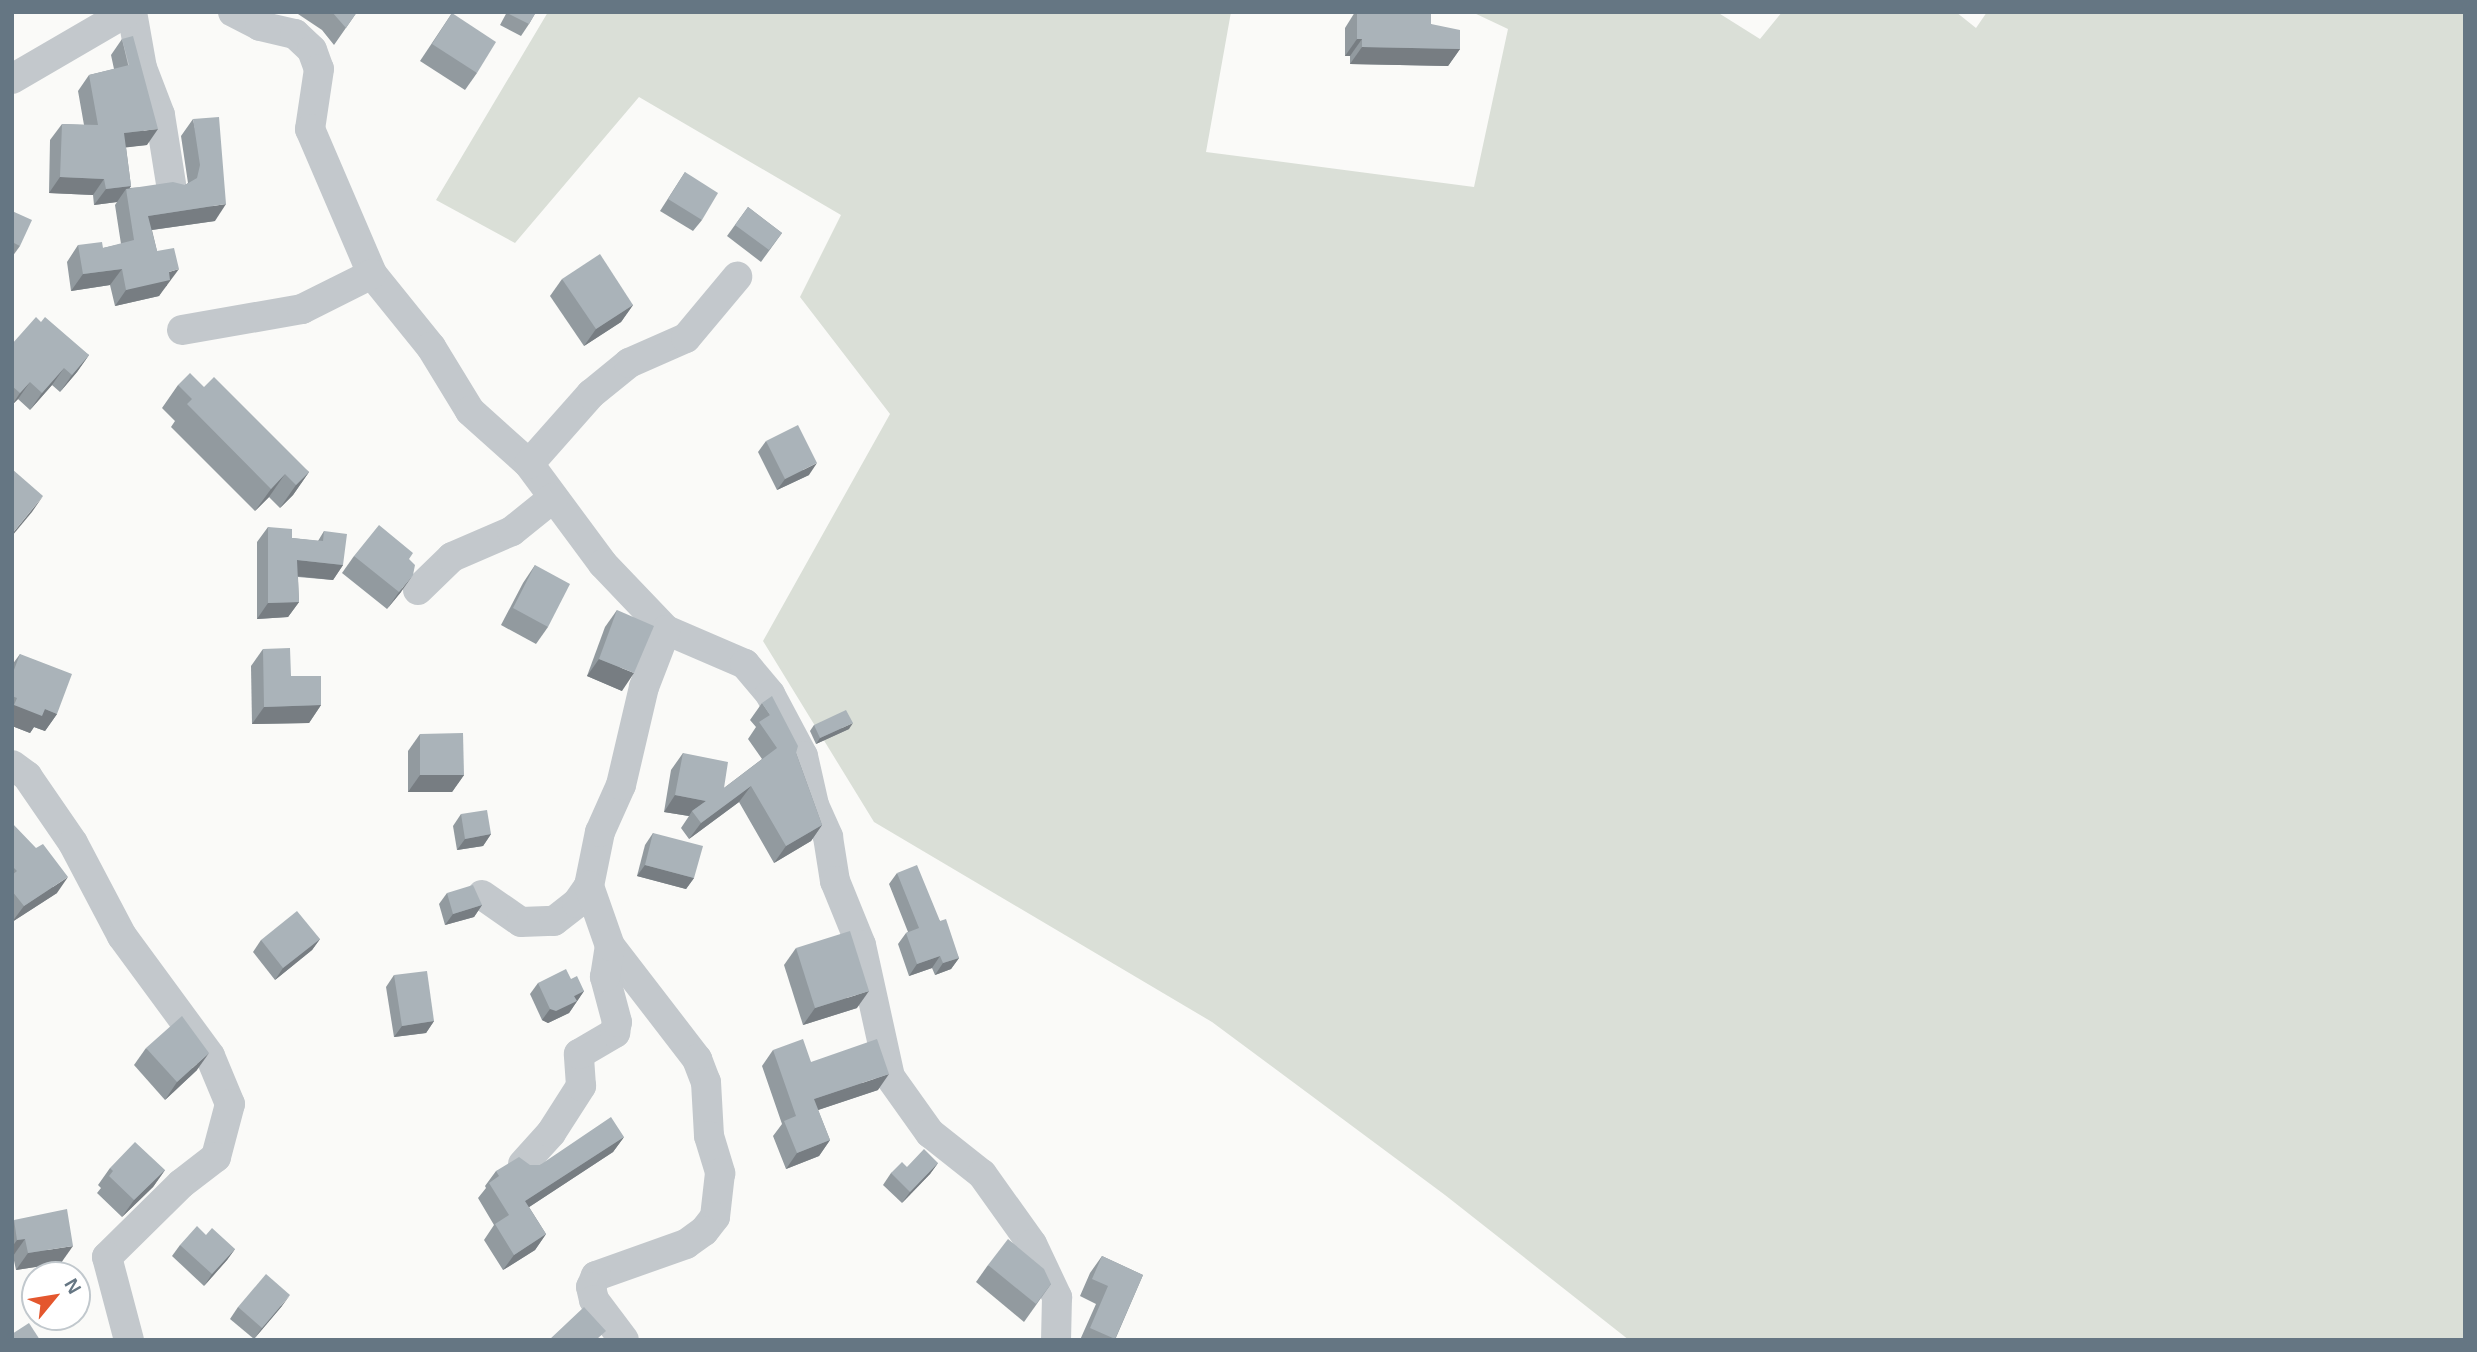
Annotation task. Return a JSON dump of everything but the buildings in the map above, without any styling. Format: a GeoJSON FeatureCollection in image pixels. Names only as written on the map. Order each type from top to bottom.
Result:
{"type":"FeatureCollection","features":[{"type":"Feature","properties":{"kind":"street"},"geometry":{"type":"LineString","coordinates":[[12,79],[130,12],[142,68],[160,115],[171,184]]}},
{"type":"Feature","properties":{"kind":"street"},"geometry":{"type":"LineString","coordinates":[[233,12],[260,26],[295,34],[312,50],[318,69],[310,129],[372,274],[431,347],[470,411],[529,464],[603,564],[666,630],[745,664],[770,694],[803,756],[814,805],[828,837],[835,881],[861,946],[890,1077],[930,1133],[982,1174],[1032,1244],[1057,1297],[1056,1340]]}},
{"type":"Feature","properties":{"kind":"street"},"geometry":{"type":"LineString","coordinates":[[182,330],[302,309],[372,274]]}},
{"type":"Feature","properties":{"kind":"street"},"geometry":{"type":"LineString","coordinates":[[529,464],[591,394],[629,363],[686,338],[737,276]]}},
{"type":"Feature","properties":{"kind":"street"},"geometry":{"type":"LineString","coordinates":[[418,590],[452,557],[512,531],[553,498]]}},
{"type":"Feature","properties":{"kind":"street"},"geometry":{"type":"LineString","coordinates":[[482,895],[521,922],[554,921],[577,903],[589,886],[600,832],[621,785],[644,687],[666,630]]}},
{"type":"Feature","properties":{"kind":"street"},"geometry":{"type":"LineString","coordinates":[[12,765],[27,776],[73,843],[122,936],[210,1056],[230,1104],[216,1157],[181,1184],[107,1257],[129,1340]]}},
{"type":"Feature","properties":{"kind":"street"},"geometry":{"type":"LineString","coordinates":[[589,886],[610,946],[696,1059],[706,1082],[709,1136],[720,1173],[715,1217],[704,1231],[686,1244],[596,1276],[591,1287],[594,1300],[624,1340]]}},
{"type":"Feature","properties":{"kind":"street"},"geometry":{"type":"LineString","coordinates":[[523,1164],[551,1133],[581,1086],[579,1054],[615,1033],[617,1022],[606,977],[610,946]]}},
{"type":"Feature","properties":{"kind":"shaded area"},"geometry":{"type":"Polygon","coordinates":[[[548,12],[1231,12],[1206,152],[1474,187],[1508,29],[1472,12],[1717,12],[1760,39],[1782,12],[1956,12],[1976,28],[1987,12],[2465,12],[2465,1340],[1629,1340],[1445,1195],[1212,1022],[874,822],[763,641],[890,414],[800,297],[841,215],[639,97],[515,243],[436,200],[548,12]]]}}]}
